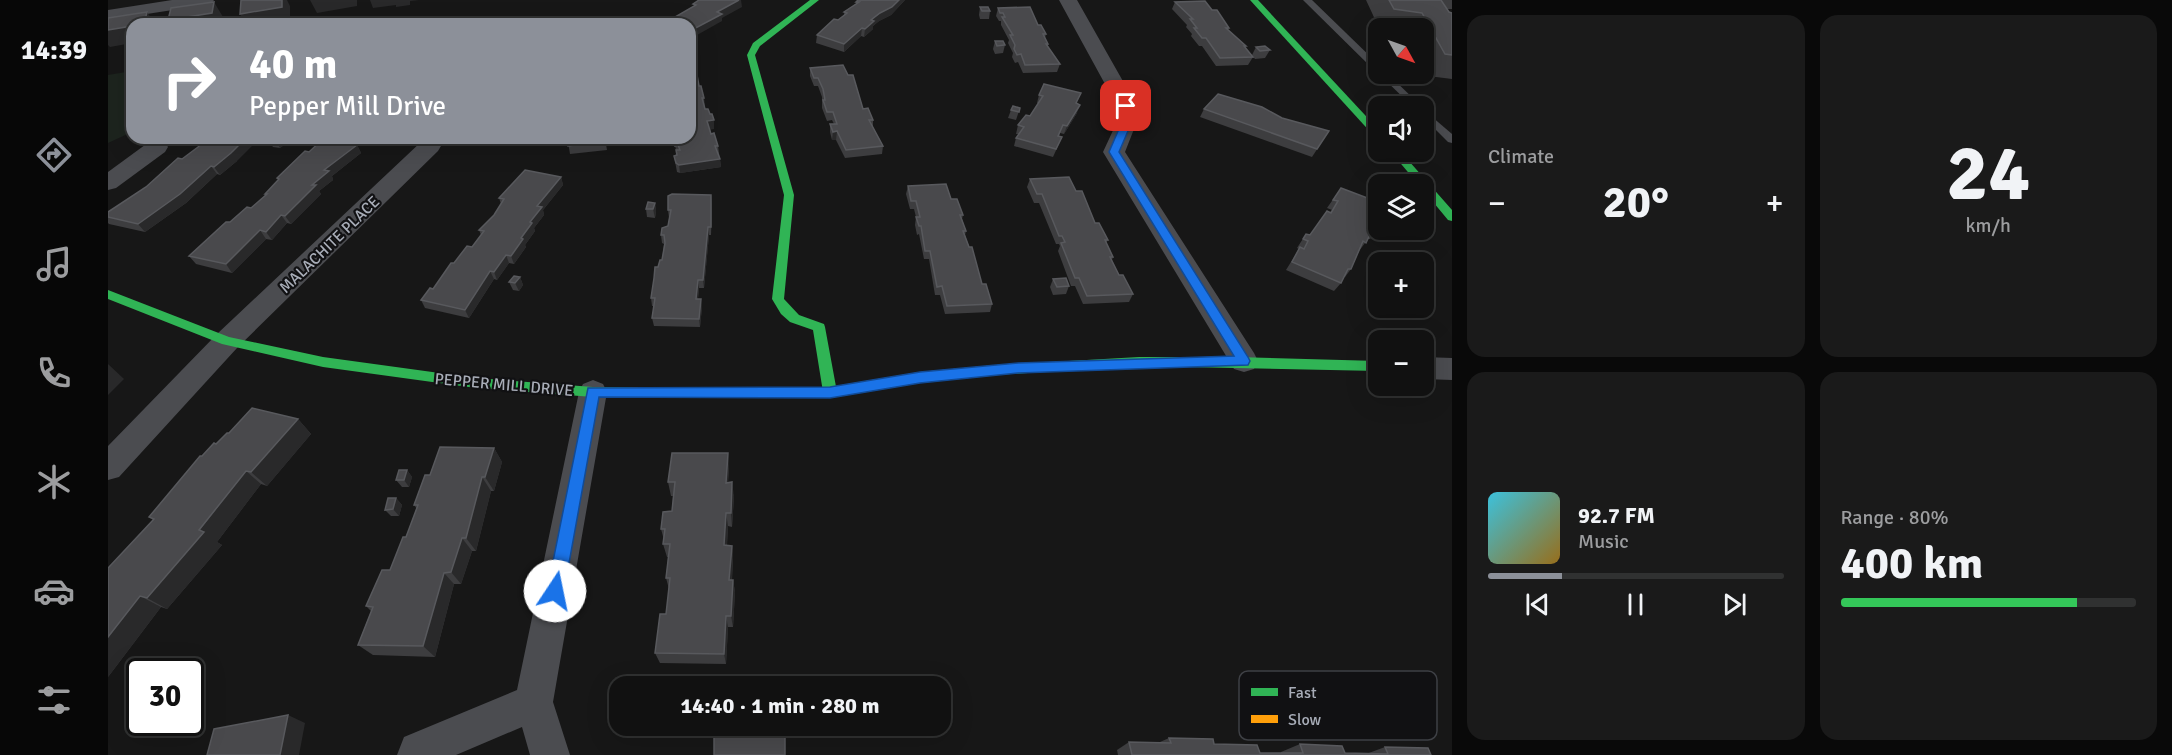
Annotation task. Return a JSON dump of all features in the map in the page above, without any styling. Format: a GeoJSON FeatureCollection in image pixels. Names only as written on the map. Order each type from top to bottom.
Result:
{"type":"FeatureCollection","features":[{"type":"Feature","properties":{"kind":"street"},"geometry":{"type":"LineString","coordinates":[[108,15],[205,0]]}},
{"type":"Feature","properties":{"kind":"street"},"geometry":{"type":"LineString","coordinates":[[815,0],[756,45],[751,55],[789,195],[778,299],[785,313],[802,324],[819,327],[830,392]]}},
{"type":"Feature","properties":{"kind":"street"},"geometry":{"type":"LineString","coordinates":[[1068,0],[1124,99],[1126,124],[1114,152],[1244,361]]}},
{"type":"Feature","properties":{"kind":"street"},"geometry":{"type":"LineString","coordinates":[[1254,0],[1368,123]]}},
{"type":"Feature","properties":{"kind":"street","name":"MALACHITE PLACE"},"geometry":{"type":"LineString","coordinates":[[108,467],[227,341],[430,146]]}},
{"type":"Feature","properties":{"kind":"street"},"geometry":{"type":"LineString","coordinates":[[108,183],[157,147]]}},
{"type":"Feature","properties":{"kind":"street"},"geometry":{"type":"LineString","coordinates":[[1405,162],[1452,217]]}},
{"type":"Feature","properties":{"kind":"street","name":"PEPPER MILL DRIVE"},"geometry":{"type":"LineString","coordinates":[[108,294],[227,341],[323,362],[476,383],[593,392],[830,392],[920,377],[1018,368],[1244,361],[1368,366]]}},
{"type":"Feature","properties":{"kind":"street"},"geometry":{"type":"LineString","coordinates":[[1434,368],[1452,369]]}},
{"type":"Feature","properties":{"kind":"street"},"geometry":{"type":"LineString","coordinates":[[550,755],[534,702],[593,392]]}},
{"type":"Feature","properties":{"kind":"street"},"geometry":{"type":"LineString","coordinates":[[417,755],[417,751],[534,702]]}},
{"type":"Feature","properties":{"kind":"lane"},"geometry":{"type":"LineString","coordinates":[[1307,0],[1368,59]]}},
{"type":"Feature","properties":{"kind":"lane"},"geometry":{"type":"LineString","coordinates":[[1394,84],[1406,96]]}},
{"type":"Feature","properties":{"kind":"lane"},"geometry":{"type":"LineString","coordinates":[[1434,123],[1452,140]]}},
{"type":"Feature","properties":{"kind":"shaded area"},"geometry":{"type":"Polygon","coordinates":[[[126,72],[126,135],[108,143],[108,75],[126,72]]]}},
{"type":"Feature","properties":{"kind":"building"},"geometry":{"type":"Polygon","coordinates":[[[241,0],[282,0],[282,7],[240,14],[241,0]]]}},
{"type":"Feature","properties":{"kind":"building"},"geometry":{"type":"Polygon","coordinates":[[[699,0],[739,0],[717,12],[722,14],[696,28],[696,18],[673,18],[696,5],[693,4],[699,0]]]}},
{"type":"Feature","properties":{"kind":"building"},"geometry":{"type":"Polygon","coordinates":[[[858,0],[899,0],[871,20],[874,21],[844,44],[817,35],[834,19],[838,20],[847,13],[844,12],[859,2],[856,2],[858,0]]]}},
{"type":"Feature","properties":{"kind":"building"},"geometry":{"type":"Polygon","coordinates":[[[1389,0],[1441,0],[1452,13],[1452,55],[1445,54],[1434,34],[1434,18],[1425,18],[1422,13],[1394,9],[1389,0]]]}},
{"type":"Feature","properties":{"kind":"building"},"geometry":{"type":"Polygon","coordinates":[[[1205,1],[1212,10],[1217,10],[1229,28],[1226,28],[1246,46],[1244,46],[1253,57],[1220,58],[1206,38],[1202,38],[1194,28],[1197,28],[1190,19],[1193,19],[1175,2],[1205,1]]]}},
{"type":"Feature","properties":{"kind":"building"},"geometry":{"type":"Polygon","coordinates":[[[214,2],[212,13],[181,18],[168,18],[171,8],[214,2]]]}},
{"type":"Feature","properties":{"kind":"building"},"geometry":{"type":"Polygon","coordinates":[[[980,7],[988,7],[990,11],[982,11],[980,7]]]}},
{"type":"Feature","properties":{"kind":"building"},"geometry":{"type":"Polygon","coordinates":[[[1030,7],[1038,25],[1041,25],[1046,34],[1043,34],[1048,44],[1046,44],[1060,64],[1025,65],[1021,54],[1017,55],[1010,35],[1013,35],[1002,17],[1005,17],[1003,13],[1000,13],[998,8],[1030,7]]]}},
{"type":"Feature","properties":{"kind":"building"},"geometry":{"type":"Polygon","coordinates":[[[147,12],[146,18],[126,18],[126,27],[108,30],[108,18],[147,12]]]}},
{"type":"Feature","properties":{"kind":"building"},"geometry":{"type":"Polygon","coordinates":[[[995,41],[1003,41],[1005,45],[997,46],[995,41]]]}},
{"type":"Feature","properties":{"kind":"building"},"geometry":{"type":"Polygon","coordinates":[[[1265,46],[1270,50],[1260,51],[1256,47],[1265,46]]]}},
{"type":"Feature","properties":{"kind":"building"},"geometry":{"type":"Polygon","coordinates":[[[843,65],[848,75],[853,75],[863,109],[868,108],[873,120],[869,120],[883,146],[846,150],[837,131],[833,132],[830,124],[837,124],[833,112],[827,112],[823,100],[825,100],[823,89],[818,78],[814,78],[810,68],[843,65]]]}},
{"type":"Feature","properties":{"kind":"building"},"geometry":{"type":"Polygon","coordinates":[[[696,70],[705,109],[708,109],[714,120],[707,121],[711,134],[714,133],[718,146],[715,146],[720,159],[679,165],[674,156],[677,155],[676,150],[680,150],[678,145],[675,146],[675,144],[696,144],[696,70]]]}},
{"type":"Feature","properties":{"kind":"building"},"geometry":{"type":"Polygon","coordinates":[[[1044,84],[1081,93],[1076,103],[1080,105],[1067,126],[1063,125],[1058,136],[1062,137],[1056,149],[1016,138],[1024,127],[1018,125],[1026,115],[1030,116],[1043,96],[1039,95],[1044,84]]]}},
{"type":"Feature","properties":{"kind":"building"},"geometry":{"type":"Polygon","coordinates":[[[1218,94],[1262,107],[1282,118],[1329,131],[1317,149],[1204,109],[1218,94]]]}},
{"type":"Feature","properties":{"kind":"building"},"geometry":{"type":"Polygon","coordinates":[[[1013,106],[1020,108],[1019,112],[1011,110],[1013,106]]]}},
{"type":"Feature","properties":{"kind":"building"},"geometry":{"type":"Polygon","coordinates":[[[201,144],[240,144],[180,194],[138,224],[108,217],[108,212],[146,187],[178,158],[182,159],[201,144]]]}},
{"type":"Feature","properties":{"kind":"building"},"geometry":{"type":"Polygon","coordinates":[[[318,144],[357,145],[324,170],[329,171],[312,185],[316,185],[285,216],[281,215],[266,232],[260,230],[226,264],[189,256],[226,222],[230,222],[247,207],[251,208],[267,194],[265,194],[279,179],[277,178],[305,151],[309,152],[318,144]]]}},
{"type":"Feature","properties":{"kind":"building"},"geometry":{"type":"Polygon","coordinates":[[[525,170],[561,177],[537,206],[542,207],[530,222],[532,223],[511,256],[506,255],[494,272],[490,271],[465,310],[421,300],[430,288],[433,289],[451,263],[454,263],[467,246],[472,247],[484,231],[479,230],[494,215],[504,199],[499,198],[525,170]]]}},
{"type":"Feature","properties":{"kind":"building"},"geometry":{"type":"Polygon","coordinates":[[[1069,177],[1076,191],[1082,191],[1095,223],[1099,223],[1108,240],[1105,240],[1113,257],[1110,257],[1119,275],[1123,275],[1133,294],[1087,296],[1079,278],[1075,278],[1061,243],[1065,242],[1062,236],[1059,236],[1042,194],[1037,194],[1030,179],[1069,177]]]}},
{"type":"Feature","properties":{"kind":"building"},"geometry":{"type":"Polygon","coordinates":[[[946,184],[951,199],[957,199],[966,231],[963,231],[969,247],[972,247],[982,284],[986,284],[992,304],[947,306],[942,286],[937,287],[930,251],[925,251],[921,226],[916,217],[920,217],[916,201],[911,201],[908,186],[946,184]]]}},
{"type":"Feature","properties":{"kind":"building"},"geometry":{"type":"Polygon","coordinates":[[[1341,188],[1368,198],[1368,239],[1366,243],[1363,241],[1351,269],[1348,269],[1341,283],[1292,262],[1300,247],[1304,249],[1308,241],[1303,239],[1306,234],[1310,235],[1327,211],[1331,213],[1338,201],[1333,200],[1341,188]]]}},
{"type":"Feature","properties":{"kind":"building"},"geometry":{"type":"Polygon","coordinates":[[[672,194],[711,195],[711,227],[708,227],[703,280],[698,280],[696,299],[701,299],[699,319],[652,318],[655,298],[651,298],[655,267],[658,267],[662,260],[665,243],[664,235],[661,235],[662,228],[668,226],[671,210],[668,210],[668,196],[672,194]]]}},
{"type":"Feature","properties":{"kind":"building"},"geometry":{"type":"Polygon","coordinates":[[[648,202],[655,203],[653,209],[646,209],[648,202]]]}},
{"type":"Feature","properties":{"kind":"building"},"geometry":{"type":"Polygon","coordinates":[[[514,276],[520,277],[515,283],[509,282],[514,276]]]}},
{"type":"Feature","properties":{"kind":"building"},"geometry":{"type":"Polygon","coordinates":[[[1066,278],[1069,286],[1057,287],[1053,279],[1066,278]]]}},
{"type":"Feature","properties":{"kind":"building"},"geometry":{"type":"Polygon","coordinates":[[[252,408],[298,419],[251,472],[246,471],[199,530],[204,532],[147,598],[140,596],[108,637],[108,568],[154,519],[149,517],[200,456],[229,433],[252,408]]]}},
{"type":"Feature","properties":{"kind":"building"},"geometry":{"type":"Polygon","coordinates":[[[440,447],[494,448],[485,477],[482,477],[466,538],[462,538],[451,572],[444,573],[423,646],[358,645],[373,607],[366,606],[382,570],[390,570],[403,537],[406,537],[418,505],[414,505],[425,475],[430,475],[440,447]]]}},
{"type":"Feature","properties":{"kind":"building"},"geometry":{"type":"Polygon","coordinates":[[[672,453],[728,453],[726,483],[732,482],[731,513],[726,513],[724,545],[732,546],[729,580],[733,580],[731,616],[726,616],[724,654],[655,653],[660,614],[666,614],[670,578],[666,578],[670,544],[663,544],[665,529],[661,529],[663,512],[672,511],[675,482],[668,482],[672,453]]]}},
{"type":"Feature","properties":{"kind":"building"},"geometry":{"type":"Polygon","coordinates":[[[399,470],[407,470],[404,480],[396,480],[399,470]]]}},
{"type":"Feature","properties":{"kind":"building"},"geometry":{"type":"Polygon","coordinates":[[[388,498],[396,498],[393,509],[385,510],[388,498]]]}},
{"type":"Feature","properties":{"kind":"building"},"geometry":{"type":"Polygon","coordinates":[[[288,715],[280,755],[207,755],[214,729],[288,715]]]}},
{"type":"Feature","properties":{"kind":"building"},"geometry":{"type":"Polygon","coordinates":[[[714,736],[785,736],[785,755],[714,755],[714,736]]]}},
{"type":"Feature","properties":{"kind":"building"},"geometry":{"type":"Polygon","coordinates":[[[1169,738],[1213,739],[1214,744],[1257,745],[1260,753],[1303,753],[1300,744],[1342,746],[1345,753],[1388,754],[1385,747],[1428,748],[1431,755],[1132,755],[1129,742],[1171,743],[1169,738]]]}},
{"type":"Feature","properties":{"kind":"traffic: fast"},"geometry":{"type":"LineString","coordinates":[[815,0],[756,45],[751,55],[789,195],[778,299],[795,318],[819,327],[830,392]]}},
{"type":"Feature","properties":{"kind":"traffic: fast"},"geometry":{"type":"LineString","coordinates":[[1254,0],[1368,123]]}},
{"type":"Feature","properties":{"kind":"traffic: fast"},"geometry":{"type":"LineString","coordinates":[[1405,162],[1452,217]]}},
{"type":"Feature","properties":{"kind":"traffic: fast"},"geometry":{"type":"LineString","coordinates":[[108,294],[227,341],[323,362],[476,383],[593,392],[634,392]]}},
{"type":"Feature","properties":{"kind":"traffic: fast"},"geometry":{"type":"LineString","coordinates":[[996,370],[1091,364],[1187,362],[1368,366]]}},
{"type":"Feature","properties":{"kind":"traffic: slow"},"geometry":{"type":"LineString","coordinates":[[634,392],[830,392],[920,377],[996,370]]}},
{"type":"Feature","properties":{"kind":"route"},"geometry":{"type":"LineString","coordinates":[[555,591],[593,392],[830,392],[920,377],[1018,368],[1244,361],[1114,152],[1126,124],[1126,106]]}}]}
